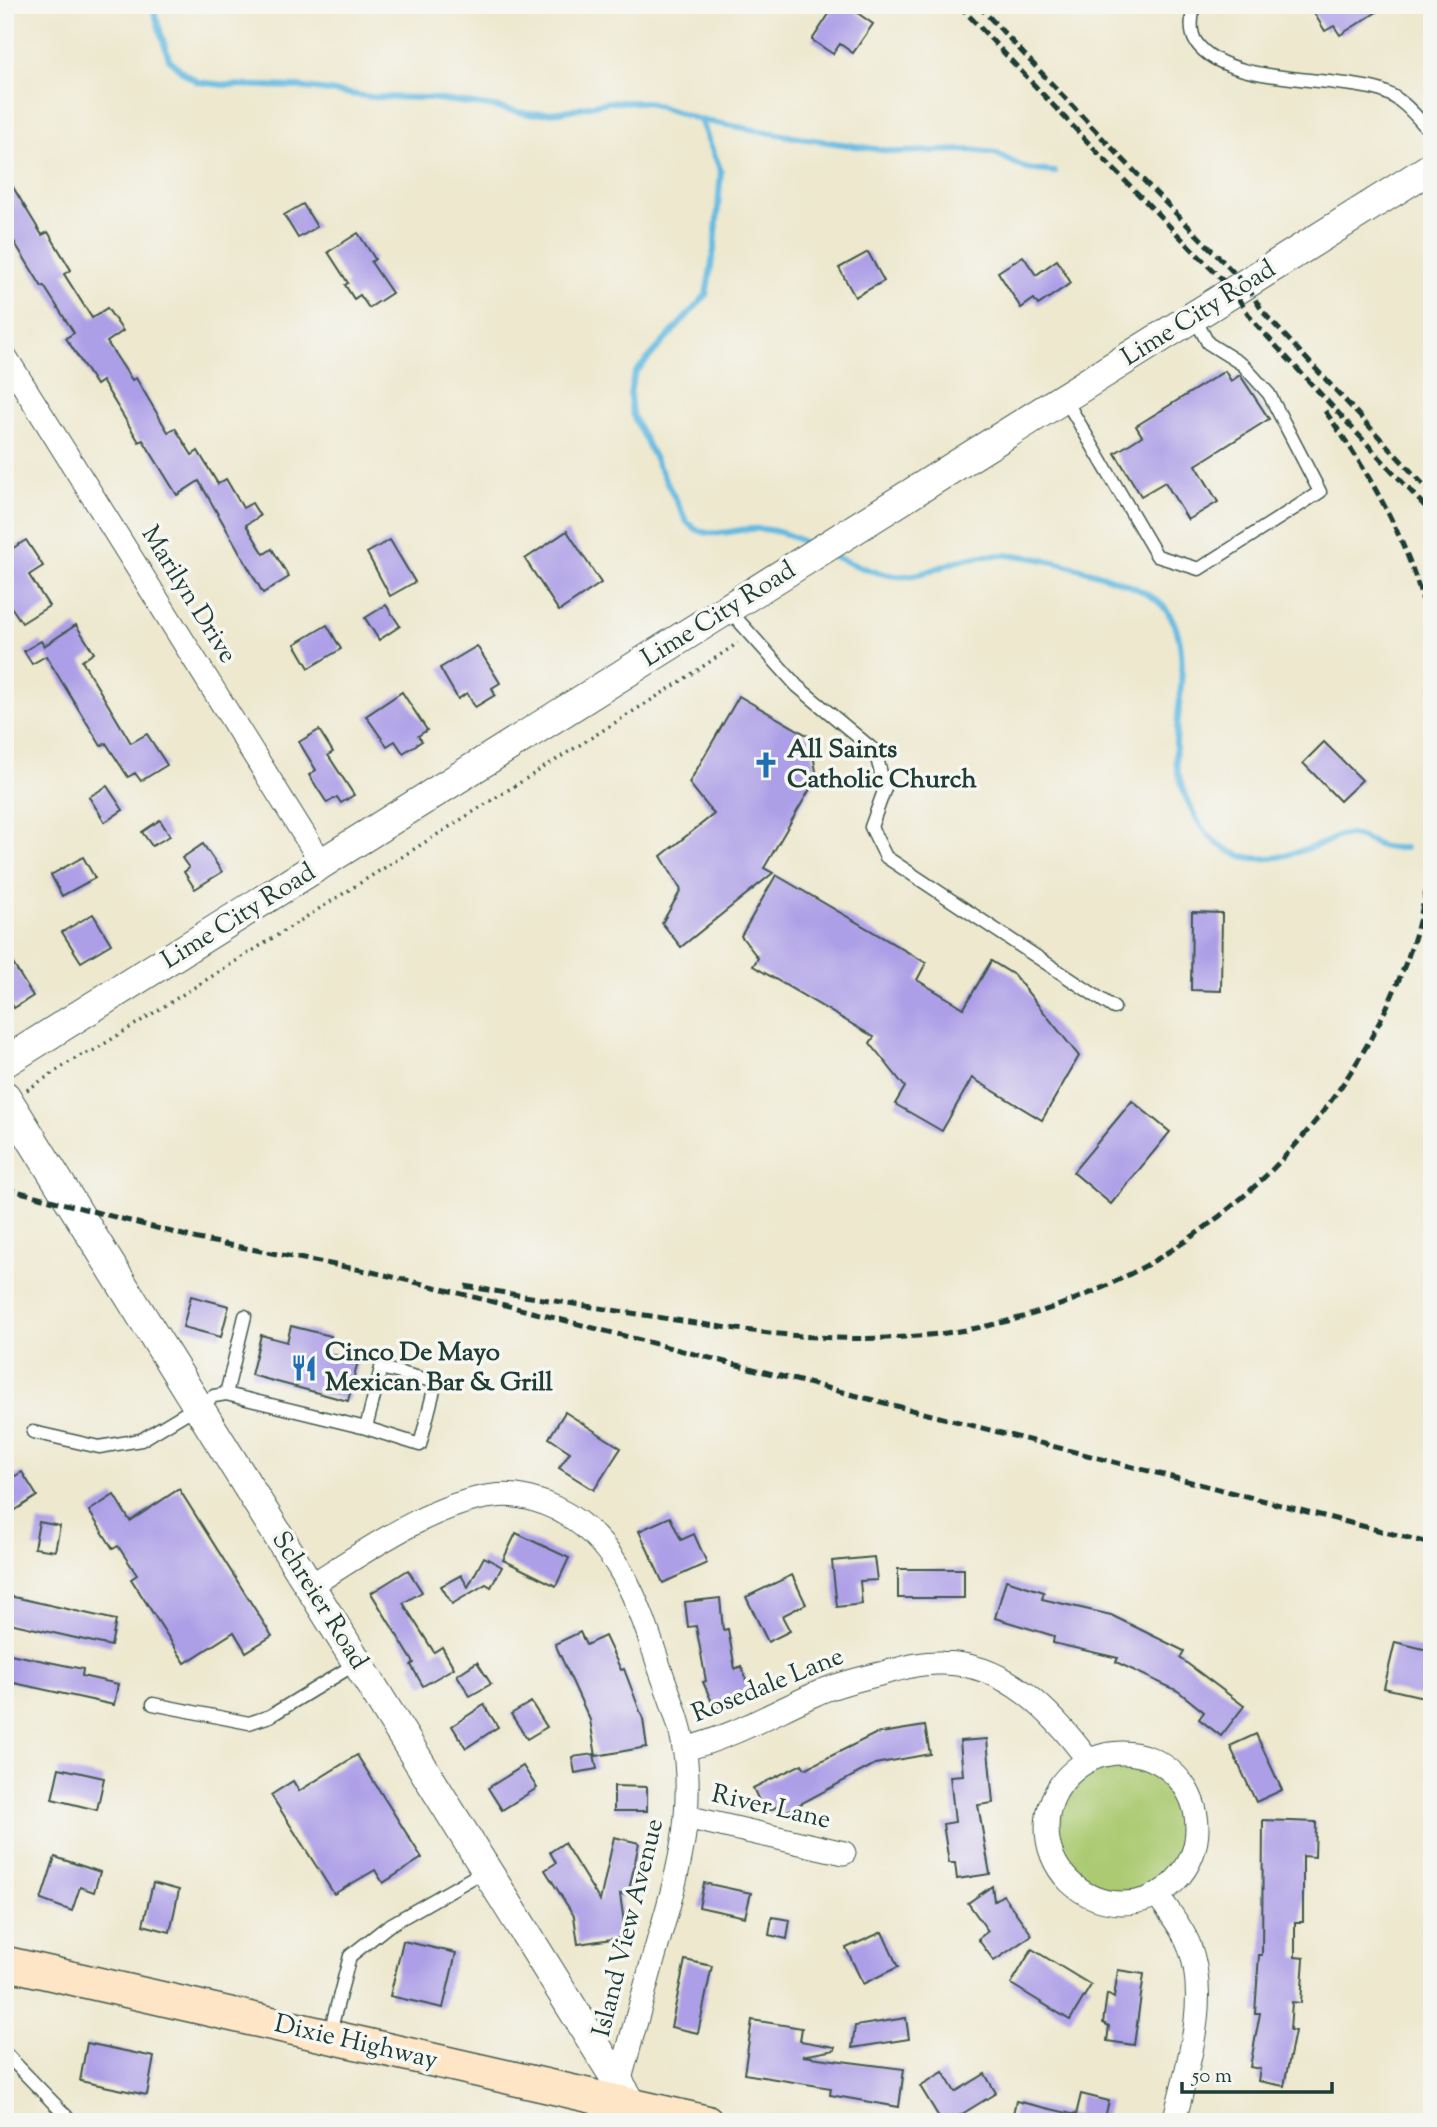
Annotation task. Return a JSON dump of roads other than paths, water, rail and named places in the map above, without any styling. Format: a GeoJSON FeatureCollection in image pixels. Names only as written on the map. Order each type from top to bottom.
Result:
{"type":"FeatureCollection","features":[{"type":"Feature","properties":{"kind":"main road","name":"Dixie Highway"},"geometry":{"type":"LineString","coordinates":[[5,1963],[329,2037],[626,2094],[706,2122]]}},
{"type":"Feature","properties":{"kind":"street","name":"Lime City Road"},"geometry":{"type":"LineString","coordinates":[[5,1062],[1432,167]]}},
{"type":"Feature","properties":{"kind":"street","name":"Marilyn Drive"},"geometry":{"type":"LineString","coordinates":[[5,356],[323,865]]}},
{"type":"Feature","properties":{"kind":"street","name":"Schreier Road"},"geometry":{"type":"LineString","coordinates":[[7,1098],[626,2094]]}},
{"type":"Feature","properties":{"kind":"street","name":"Island View Avenue"},"geometry":{"type":"LineString","coordinates":[[310,1586],[433,1513],[453,1505],[509,1495],[539,1501],[569,1515],[593,1533],[620,1568],[650,1637],[682,1737],[686,1818],[626,2094]]}},
{"type":"Feature","properties":{"kind":"street","name":"Rosedale Lane"},"geometry":{"type":"LineString","coordinates":[[684,1749],[739,1731],[843,1683],[918,1664],[943,1662],[990,1674],[1017,1686],[1067,1731],[1088,1760]]}},
{"type":"Feature","properties":{"kind":"street"},"geometry":{"type":"LineString","coordinates":[[1110,1753],[1142,1755],[1171,1771],[1189,1795],[1195,1810],[1196,1840],[1184,1870],[1157,1895],[1114,1903],[1099,1900],[1085,1894],[1064,1876],[1055,1862],[1048,1842],[1047,1822],[1050,1806],[1062,1781],[1088,1760],[1110,1753]]}},
{"type":"Feature","properties":{"kind":"street","name":"River Lane"},"geometry":{"type":"LineString","coordinates":[[686,1818],[844,1853]]}},
{"type":"Feature","properties":{"kind":"street"},"geometry":{"type":"LineString","coordinates":[[1157,1895],[1180,1927],[1189,1946],[1195,1975],[1196,2004],[1191,2047],[1174,2122]]}},
{"type":"Feature","properties":{"kind":"lane"},"geometry":{"type":"LineString","coordinates":[[1194,5],[1191,22],[1195,41],[1214,58],[1243,71],[1342,82],[1381,91],[1406,105],[1432,134]]}},
{"type":"Feature","properties":{"kind":"lane"},"geometry":{"type":"LineString","coordinates":[[1065,398],[1157,556],[1199,569],[1320,492],[1269,394],[1243,365],[1208,343],[1194,317]]}},
{"type":"Feature","properties":{"kind":"lane"},"geometry":{"type":"LineString","coordinates":[[728,609],[797,686],[875,751],[885,788],[871,827],[886,857],[1114,1009]]}},
{"type":"Feature","properties":{"kind":"lane"},"geometry":{"type":"LineString","coordinates":[[226,1394],[245,1315]]}},
{"type":"Feature","properties":{"kind":"lane"},"geometry":{"type":"LineString","coordinates":[[33,1432],[99,1447],[141,1440],[197,1405],[214,1396],[226,1394],[366,1428],[420,1445],[436,1382],[381,1368],[366,1428]]}},
{"type":"Feature","properties":{"kind":"lane"},"geometry":{"type":"LineString","coordinates":[[153,1704],[249,1723],[270,1716],[357,1662]]}},
{"type":"Feature","properties":{"kind":"lane"},"geometry":{"type":"LineString","coordinates":[[329,2037],[350,1956],[388,1926],[487,1870]]}},
{"type":"Feature","properties":{"kind":"lane"},"geometry":{"type":"LineString","coordinates":[[5,2053],[72,2122]]}},
{"type":"Feature","properties":{"kind":"waterway"},"geometry":{"type":"LineString","coordinates":[[152,5],[169,59],[198,82],[299,87],[372,97],[429,98],[529,114],[560,112],[608,102],[646,102],[700,120],[800,138],[897,152],[970,150],[995,153],[1027,169],[1055,172]]}},
{"type":"Feature","properties":{"kind":"waterway"},"geometry":{"type":"LineString","coordinates":[[700,120],[721,171],[715,245],[706,295],[636,372],[630,394],[633,416],[687,522],[695,529],[712,533],[767,530],[787,534],[812,546]]}},
{"type":"Feature","properties":{"kind":"waterway"},"geometry":{"type":"LineString","coordinates":[[831,555],[872,571],[905,576],[920,574],[969,558],[1020,556],[1081,569],[1139,590],[1152,597],[1168,612],[1177,630],[1182,673],[1176,762],[1190,806],[1197,820],[1213,839],[1233,853],[1263,859],[1294,853],[1343,835],[1359,837],[1384,847],[1405,848]]}},
{"type":"Feature","properties":{"kind":"railway"},"geometry":{"type":"LineString","coordinates":[[959,5],[1234,292],[1252,320],[1432,514]]}},
{"type":"Feature","properties":{"kind":"railway"},"geometry":{"type":"LineString","coordinates":[[978,5],[1108,144],[1246,285],[1263,312],[1432,494]]}},
{"type":"Feature","properties":{"kind":"railway"},"geometry":{"type":"LineString","coordinates":[[1325,411],[1360,463],[1390,518],[1415,575],[1432,636]]}},
{"type":"Feature","properties":{"kind":"railway"},"geometry":{"type":"LineString","coordinates":[[465,1286],[719,1326],[842,1338],[905,1337],[986,1326],[1064,1303],[1138,1270],[1206,1226],[1267,1174],[1321,1114],[1366,1046],[1402,972],[1420,918],[1432,861]]}},
{"type":"Feature","properties":{"kind":"railway"},"geometry":{"type":"LineString","coordinates":[[5,1188],[198,1239],[427,1285],[1432,1544]]}},
{"type":"Feature","properties":{"kind":"place","name":"All Saints Catholic Church"},"geometry":{"type":"Point","coordinates":[766,765]}},
{"type":"Feature","properties":{"kind":"place","name":"Cinco De Mayo Mexican Bar & Grill"},"geometry":{"type":"Point","coordinates":[304,1368]}}]}
